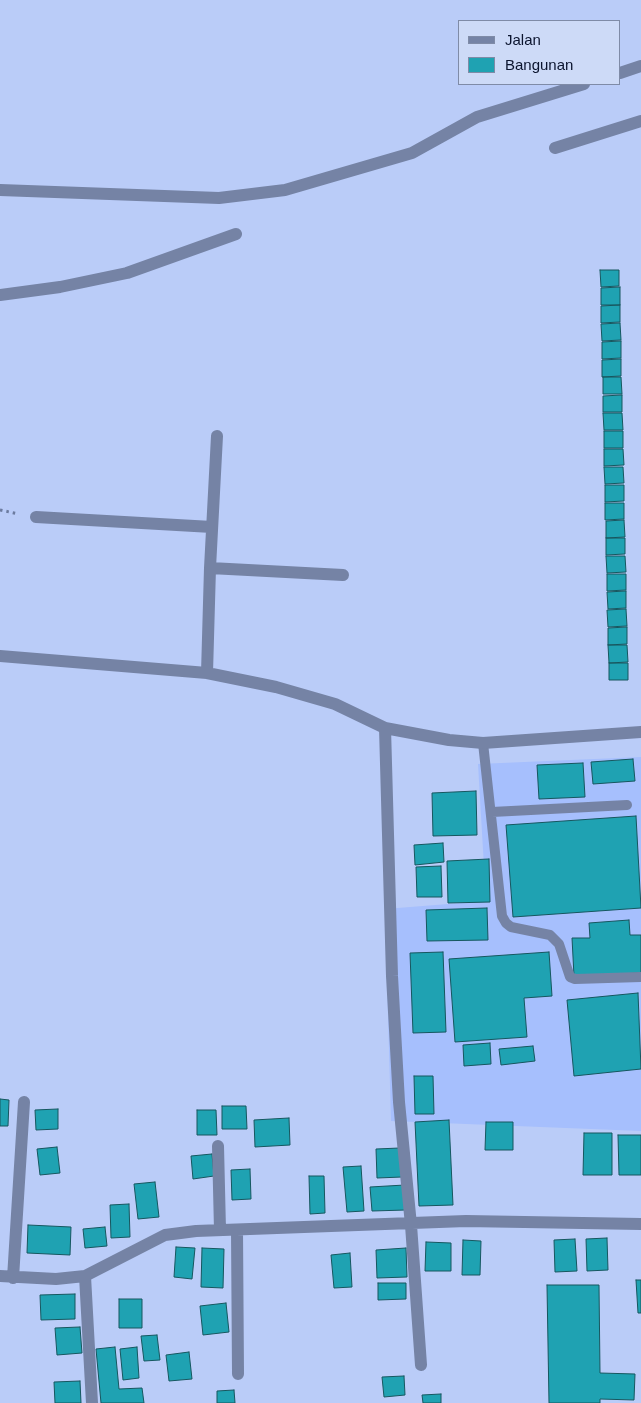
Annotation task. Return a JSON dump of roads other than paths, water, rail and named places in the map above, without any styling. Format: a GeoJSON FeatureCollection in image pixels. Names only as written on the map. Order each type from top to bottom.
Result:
{"type":"FeatureCollection","features":[{"type":"Feature","properties":{"kind":"street"},"geometry":{"type":"LineString","coordinates":[[621,73],[641,66]]}},
{"type":"Feature","properties":{"kind":"street"},"geometry":{"type":"LineString","coordinates":[[0,190],[219,198],[285,190],[412,153],[477,116],[581,85]]}},
{"type":"Feature","properties":{"kind":"street"},"geometry":{"type":"LineString","coordinates":[[555,148],[641,122]]}},
{"type":"Feature","properties":{"kind":"street"},"geometry":{"type":"LineString","coordinates":[[0,295],[60,287],[127,272],[236,234]]}},
{"type":"Feature","properties":{"kind":"street"},"geometry":{"type":"LineString","coordinates":[[208,673],[210,568],[218,436]]}},
{"type":"Feature","properties":{"kind":"street"},"geometry":{"type":"LineString","coordinates":[[36,518],[212,527]]}},
{"type":"Feature","properties":{"kind":"street"},"geometry":{"type":"LineString","coordinates":[[210,568],[343,575]]}},
{"type":"Feature","properties":{"kind":"street"},"geometry":{"type":"LineString","coordinates":[[0,656],[208,673],[276,686],[335,704],[385,728],[450,740],[483,743],[641,732]]}},
{"type":"Feature","properties":{"kind":"street"},"geometry":{"type":"LineString","coordinates":[[385,728],[392,966],[399,1102],[411,1224],[420,1365]]}},
{"type":"Feature","properties":{"kind":"street"},"geometry":{"type":"LineString","coordinates":[[13,1278],[24,1102]]}},
{"type":"Feature","properties":{"kind":"street"},"geometry":{"type":"LineString","coordinates":[[218,1146],[220,1230]]}},
{"type":"Feature","properties":{"kind":"street"},"geometry":{"type":"LineString","coordinates":[[0,1276],[56,1279],[86,1276],[165,1235],[196,1231],[466,1221],[641,1224]]}},
{"type":"Feature","properties":{"kind":"street"},"geometry":{"type":"LineString","coordinates":[[237,1230],[238,1374]]}},
{"type":"Feature","properties":{"kind":"street"},"geometry":{"type":"LineString","coordinates":[[86,1276],[92,1403]]}},
{"type":"Feature","properties":{"kind":"lane"},"geometry":{"type":"LineString","coordinates":[[483,743],[502,916],[506,924],[511,927],[550,935],[559,944],[570,977],[575,979],[641,977]]}},
{"type":"Feature","properties":{"kind":"lane"},"geometry":{"type":"LineString","coordinates":[[492,812],[628,805]]}}]}
